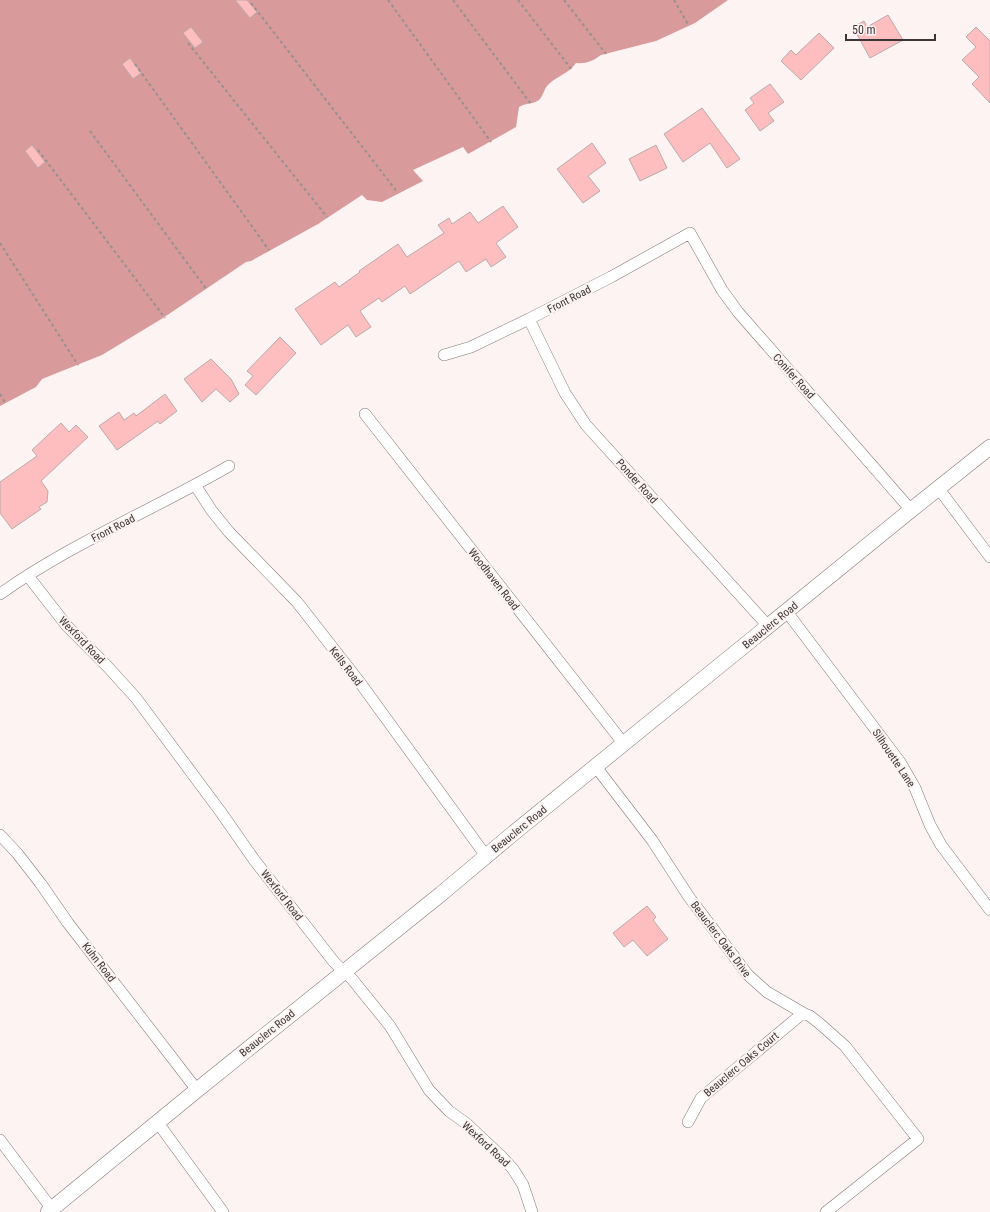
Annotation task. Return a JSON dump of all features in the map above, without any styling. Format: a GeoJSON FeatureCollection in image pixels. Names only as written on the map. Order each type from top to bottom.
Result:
{"type":"FeatureCollection","features":[{"type":"Feature","properties":{"kind":"street","name":"Front Road"},"geometry":{"type":"LineString","coordinates":[[444,355],[471,347],[529,319],[617,274],[690,233]]}},
{"type":"Feature","properties":{"kind":"street","name":"Conifer Road"},"geometry":{"type":"LineString","coordinates":[[690,233],[722,290],[738,312],[911,510]]}},
{"type":"Feature","properties":{"kind":"street","name":"Ponder Road"},"geometry":{"type":"LineString","coordinates":[[529,319],[574,409],[769,627]]}},
{"type":"Feature","properties":{"kind":"street","name":"Woodhaven Road"},"geometry":{"type":"LineString","coordinates":[[365,414],[624,744]]}},
{"type":"Feature","properties":{"kind":"street","name":"Beauclerc Road"},"geometry":{"type":"LineString","coordinates":[[50,1210],[990,447]]}},
{"type":"Feature","properties":{"kind":"street","name":"Front Road"},"geometry":{"type":"LineString","coordinates":[[0,594],[52,560],[77,546],[229,466]]}},
{"type":"Feature","properties":{"kind":"street","name":"Kells Road"},"geometry":{"type":"LineString","coordinates":[[195,485],[212,511],[229,532],[297,602],[360,684],[486,856]]}},
{"type":"Feature","properties":{"kind":"street"},"geometry":{"type":"LineString","coordinates":[[939,489],[990,557]]}},
{"type":"Feature","properties":{"kind":"street","name":"Wexford Road"},"geometry":{"type":"LineString","coordinates":[[28,576],[67,626],[107,666],[136,698],[220,811],[255,861],[334,962],[352,979],[390,1026],[432,1094],[449,1111],[467,1124],[502,1156],[513,1169],[523,1185],[532,1212]]}},
{"type":"Feature","properties":{"kind":"street","name":"Silhouette Lane"},"geometry":{"type":"LineString","coordinates":[[787,612],[900,762],[915,788],[930,825],[942,845],[990,910]]}},
{"type":"Feature","properties":{"kind":"street","name":"Beauclerc Oaks Drive"},"geometry":{"type":"LineString","coordinates":[[596,767],[652,840],[689,897],[748,975],[767,992],[820,1022],[845,1046],[918,1139],[826,1212]]}},
{"type":"Feature","properties":{"kind":"street","name":"Kuhn Road"},"geometry":{"type":"LineString","coordinates":[[0,835],[17,853],[41,884],[68,923],[197,1090]]}},
{"type":"Feature","properties":{"kind":"street","name":"Beauclerc Oaks Court"},"geometry":{"type":"LineString","coordinates":[[688,1122],[702,1098],[803,1013]]}},
{"type":"Feature","properties":{"kind":"street"},"geometry":{"type":"LineString","coordinates":[[158,1123],[223,1212]]}},
{"type":"Feature","properties":{"kind":"street"},"geometry":{"type":"LineString","coordinates":[[0,1140],[50,1210]]}},
{"type":"Feature","properties":{"kind":"path"},"geometry":{"type":"LineString","coordinates":[[388,0],[491,142]]}},
{"type":"Feature","properties":{"kind":"path"},"geometry":{"type":"LineString","coordinates":[[453,0],[531,104]]}},
{"type":"Feature","properties":{"kind":"path"},"geometry":{"type":"LineString","coordinates":[[518,0],[572,70]]}},
{"type":"Feature","properties":{"kind":"path"},"geometry":{"type":"LineString","coordinates":[[564,0],[606,54]]}},
{"type":"Feature","properties":{"kind":"path"},"geometry":{"type":"LineString","coordinates":[[674,0],[689,26]]}},
{"type":"Feature","properties":{"kind":"path"},"geometry":{"type":"LineString","coordinates":[[251,3],[398,193]]}},
{"type":"Feature","properties":{"kind":"path"},"geometry":{"type":"LineString","coordinates":[[188,43],[327,217]]}},
{"type":"Feature","properties":{"kind":"path"},"geometry":{"type":"LineString","coordinates":[[135,64],[269,250]]}},
{"type":"Feature","properties":{"kind":"path"},"geometry":{"type":"LineString","coordinates":[[90,131],[207,290]]}},
{"type":"Feature","properties":{"kind":"path"},"geometry":{"type":"LineString","coordinates":[[38,150],[165,318]]}},
{"type":"Feature","properties":{"kind":"path"},"geometry":{"type":"LineString","coordinates":[[0,243],[78,365]]}},
{"type":"Feature","properties":{"kind":"path"},"geometry":{"type":"LineString","coordinates":[[0,394],[6,404]]}},
{"type":"Feature","properties":{"kind":"shaded area"},"geometry":{"type":"Polygon","coordinates":[[[0,0],[728,0],[695,23],[656,41],[601,55],[586,62],[576,63],[570,70],[550,83],[539,100],[519,107],[516,127],[468,154],[463,147],[413,170],[423,181],[382,202],[367,200],[362,195],[318,224],[251,261],[246,262],[163,318],[102,355],[42,379],[36,387],[0,406],[0,0]]]}},
{"type":"Feature","properties":{"kind":"building"},"geometry":{"type":"Polygon","coordinates":[[[235,0],[247,0],[257,12],[250,18],[235,0]]]}},
{"type":"Feature","properties":{"kind":"building"},"geometry":{"type":"Polygon","coordinates":[[[888,15],[903,40],[870,58],[853,27],[864,21],[867,27],[888,15]]]}},
{"type":"Feature","properties":{"kind":"building"},"geometry":{"type":"Polygon","coordinates":[[[191,27],[203,42],[195,48],[183,33],[191,27]]]}},
{"type":"Feature","properties":{"kind":"building"},"geometry":{"type":"Polygon","coordinates":[[[976,27],[990,41],[990,103],[972,84],[979,77],[962,60],[976,47],[966,37],[976,27]]]}},
{"type":"Feature","properties":{"kind":"building"},"geometry":{"type":"Polygon","coordinates":[[[819,33],[834,48],[801,80],[781,61],[791,50],[796,55],[819,33]]]}},
{"type":"Feature","properties":{"kind":"building"},"geometry":{"type":"Polygon","coordinates":[[[130,58],[141,73],[133,79],[122,64],[130,58]]]}},
{"type":"Feature","properties":{"kind":"building"},"geometry":{"type":"Polygon","coordinates":[[[770,84],[784,102],[768,113],[774,121],[760,131],[745,110],[754,103],[750,98],[770,84]]]}},
{"type":"Feature","properties":{"kind":"building"},"geometry":{"type":"Polygon","coordinates":[[[702,108],[740,159],[727,168],[710,143],[683,162],[664,134],[702,108]]]}},
{"type":"Feature","properties":{"kind":"building"},"geometry":{"type":"Polygon","coordinates":[[[592,143],[606,163],[588,176],[600,191],[583,203],[557,169],[592,143]]]}},
{"type":"Feature","properties":{"kind":"building"},"geometry":{"type":"Polygon","coordinates":[[[32,145],[45,162],[38,168],[25,151],[32,145]]]}},
{"type":"Feature","properties":{"kind":"building"},"geometry":{"type":"Polygon","coordinates":[[[656,145],[667,168],[640,181],[629,159],[656,145]]]}},
{"type":"Feature","properties":{"kind":"building"},"geometry":{"type":"Polygon","coordinates":[[[503,206],[518,227],[496,243],[506,257],[491,267],[486,259],[466,272],[459,261],[410,294],[405,286],[382,302],[379,298],[360,311],[371,327],[356,337],[348,325],[321,345],[295,309],[335,282],[339,287],[398,244],[407,257],[444,233],[438,225],[449,218],[452,224],[470,212],[478,223],[503,206]]]}},
{"type":"Feature","properties":{"kind":"building"},"geometry":{"type":"Polygon","coordinates":[[[280,337],[296,353],[256,395],[245,385],[253,376],[247,371],[280,337]]]}},
{"type":"Feature","properties":{"kind":"building"},"geometry":{"type":"Polygon","coordinates":[[[211,359],[231,379],[239,394],[230,402],[216,389],[202,402],[184,379],[211,359]]]}},
{"type":"Feature","properties":{"kind":"building"},"geometry":{"type":"Polygon","coordinates":[[[165,394],[177,411],[160,424],[158,421],[117,450],[99,426],[119,412],[124,420],[134,413],[136,416],[165,394]]]}},
{"type":"Feature","properties":{"kind":"building"},"geometry":{"type":"Polygon","coordinates":[[[61,423],[69,432],[76,425],[88,437],[41,481],[48,491],[47,502],[39,507],[41,509],[12,529],[0,513],[0,482],[37,456],[32,450],[61,423]]]}},
{"type":"Feature","properties":{"kind":"building"},"geometry":{"type":"Polygon","coordinates":[[[647,906],[656,917],[653,920],[668,939],[647,956],[633,940],[624,947],[613,933],[647,906]]]}}]}
